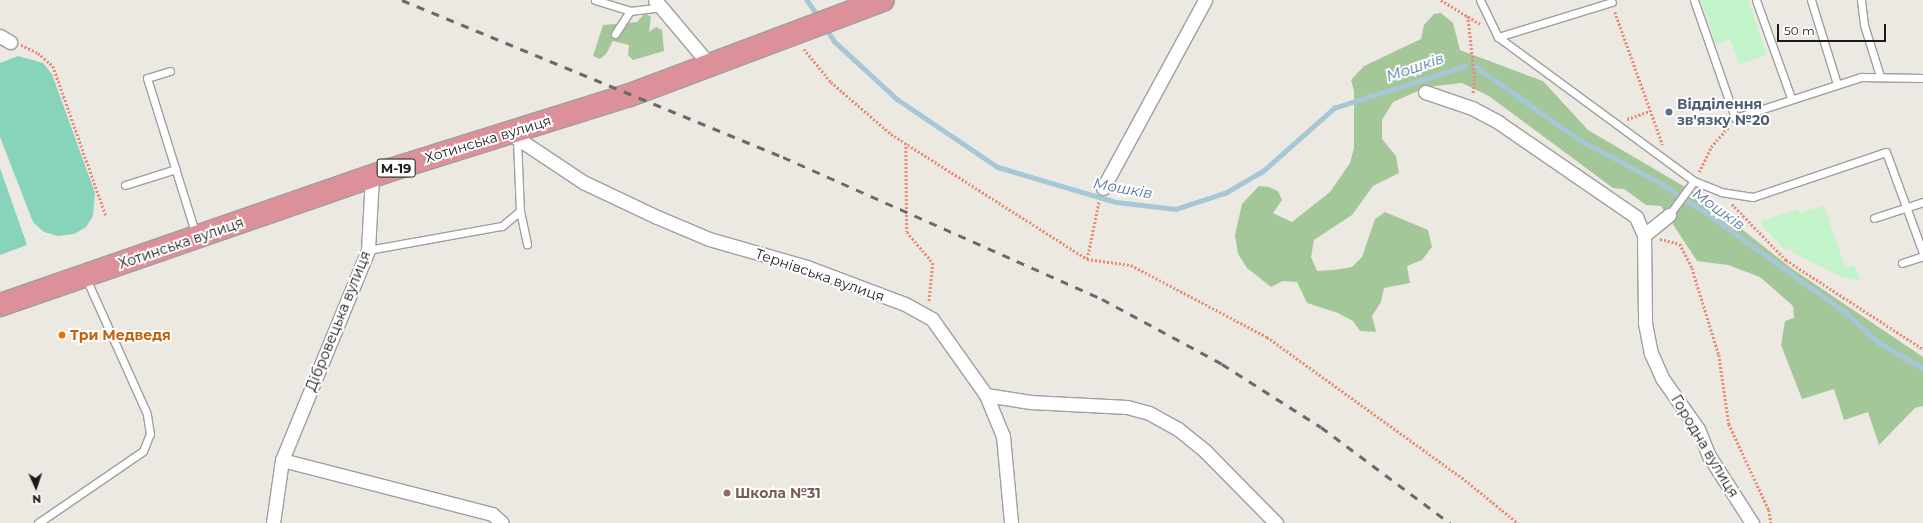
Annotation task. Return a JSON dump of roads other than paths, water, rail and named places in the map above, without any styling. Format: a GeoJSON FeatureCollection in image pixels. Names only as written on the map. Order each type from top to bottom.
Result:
{"type":"FeatureCollection","features":[{"type":"Feature","properties":{"kind":"highway","name":"Хотинська вулиця"},"geometry":{"type":"LineString","coordinates":[[0,306],[372,177],[513,136],[630,96],[708,63],[797,40],[857,6],[883,0]]}},
{"type":"Feature","properties":{"kind":"street"},"geometry":{"type":"LineString","coordinates":[[1103,188],[1205,0]]}},
{"type":"Feature","properties":{"kind":"street"},"geometry":{"type":"LineString","coordinates":[[659,3],[708,63]]}},
{"type":"Feature","properties":{"kind":"street"},"geometry":{"type":"LineString","coordinates":[[1425,92],[1472,108],[1498,122],[1636,217],[1644,235],[1669,215]]}},
{"type":"Feature","properties":{"kind":"street","name":"Тернівська вулиця"},"geometry":{"type":"LineString","coordinates":[[513,136],[583,182],[709,240],[807,267],[905,304],[932,319],[986,395],[1003,436],[1011,523]]}},
{"type":"Feature","properties":{"kind":"street","name":"Дібровецька вулиця"},"geometry":{"type":"LineString","coordinates":[[274,523],[282,460],[368,250],[372,177]]}},
{"type":"Feature","properties":{"kind":"street","name":"Городна вулиця"},"geometry":{"type":"LineString","coordinates":[[1644,235],[1645,323],[1651,353],[1662,378],[1698,430],[1709,456],[1752,523]]}},
{"type":"Feature","properties":{"kind":"street"},"geometry":{"type":"LineString","coordinates":[[986,395],[1030,402],[1127,408],[1149,413],[1178,429],[1206,452],[1276,523]]}},
{"type":"Feature","properties":{"kind":"street"},"geometry":{"type":"LineString","coordinates":[[282,460],[492,514],[502,523]]}},
{"type":"Feature","properties":{"kind":"lane"},"geometry":{"type":"LineString","coordinates":[[595,0],[630,11],[659,3]]}},
{"type":"Feature","properties":{"kind":"lane"},"geometry":{"type":"LineString","coordinates":[[1481,0],[1498,37],[1668,160],[1694,181],[1721,192],[1753,197],[1886,152],[1923,255],[1902,263]]}},
{"type":"Feature","properties":{"kind":"lane"},"geometry":{"type":"LineString","coordinates":[[1694,0],[1735,118],[1792,98],[1861,77],[1880,76],[1923,78]]}},
{"type":"Feature","properties":{"kind":"lane"},"geometry":{"type":"LineString","coordinates":[[1756,0],[1792,98]]}},
{"type":"Feature","properties":{"kind":"lane"},"geometry":{"type":"LineString","coordinates":[[1811,0],[1837,84]]}},
{"type":"Feature","properties":{"kind":"lane"},"geometry":{"type":"LineString","coordinates":[[1861,0],[1864,24],[1880,76]]}},
{"type":"Feature","properties":{"kind":"lane"},"geometry":{"type":"LineString","coordinates":[[1498,37],[1612,2]]}},
{"type":"Feature","properties":{"kind":"lane"},"geometry":{"type":"LineString","coordinates":[[615,34],[630,11]]}},
{"type":"Feature","properties":{"kind":"lane"},"geometry":{"type":"LineString","coordinates":[[170,71],[147,78],[197,238]]}},
{"type":"Feature","properties":{"kind":"lane"},"geometry":{"type":"LineString","coordinates":[[513,136],[520,211],[527,244]]}},
{"type":"Feature","properties":{"kind":"lane"},"geometry":{"type":"LineString","coordinates":[[125,185],[176,169]]}},
{"type":"Feature","properties":{"kind":"lane"},"geometry":{"type":"LineString","coordinates":[[1669,215],[1694,181]]}},
{"type":"Feature","properties":{"kind":"lane"},"geometry":{"type":"LineString","coordinates":[[1874,218],[1923,202]]}},
{"type":"Feature","properties":{"kind":"lane"},"geometry":{"type":"LineString","coordinates":[[368,250],[502,226],[520,211]]}},
{"type":"Feature","properties":{"kind":"lane"},"geometry":{"type":"LineString","coordinates":[[38,523],[143,451],[150,434],[147,414],[85,276]]}},
{"type":"Feature","properties":{"kind":"waterway","name":"Мошків"},"geometry":{"type":"LineString","coordinates":[[807,0],[819,17]]}},
{"type":"Feature","properties":{"kind":"waterway","name":"Мошків"},"geometry":{"type":"LineString","coordinates":[[826,28],[834,41],[897,99],[998,167],[1116,202],[1176,209],[1227,192],[1263,171],[1334,108],[1465,66]]}},
{"type":"Feature","properties":{"kind":"waterway","name":"Мошків"},"geometry":{"type":"LineString","coordinates":[[1475,66],[1580,140],[1657,181],[1712,217],[1845,312],[1878,342],[1923,368]]}},
{"type":"Feature","properties":{"kind":"railway"},"geometry":{"type":"LineString","coordinates":[[402,0],[783,157],[1102,299],[1222,364],[1321,427],[1450,523]]}},
{"type":"Feature","properties":{"kind":"place","name":"Відділення зв'язку №20"},"geometry":{"type":"Point","coordinates":[1669,112]}},
{"type":"Feature","properties":{"kind":"place","name":"Три Медведя"},"geometry":{"type":"Point","coordinates":[62,335]}},
{"type":"Feature","properties":{"kind":"place","name":"Школа №31"},"geometry":{"type":"Point","coordinates":[727,493]}}]}
